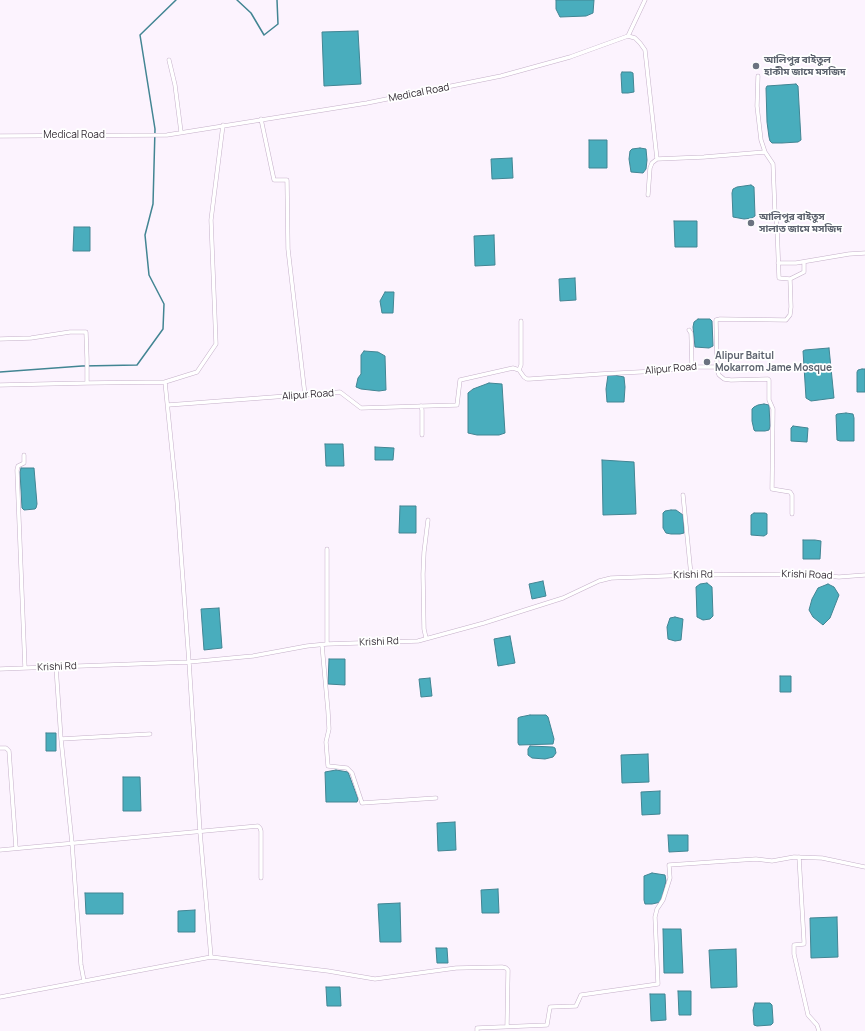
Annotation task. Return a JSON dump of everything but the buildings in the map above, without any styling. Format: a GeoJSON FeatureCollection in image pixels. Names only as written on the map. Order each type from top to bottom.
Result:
{"type":"FeatureCollection","features":[{"type":"Feature","properties":{"kind":"street"},"geometry":{"type":"LineString","coordinates":[[645,0],[628,36],[635,38],[645,50],[657,160]]}},
{"type":"Feature","properties":{"kind":"street","name":"Medical Road"},"geometry":{"type":"LineString","coordinates":[[0,136],[167,135],[367,103],[500,76],[570,57],[628,36]]}},
{"type":"Feature","properties":{"kind":"street"},"geometry":{"type":"LineString","coordinates":[[169,60],[175,85],[181,132]]}},
{"type":"Feature","properties":{"kind":"street"},"geometry":{"type":"LineString","coordinates":[[758,76],[757,106],[761,140],[765,152],[773,164],[779,278],[790,279],[804,272],[804,262]]}},
{"type":"Feature","properties":{"kind":"street"},"geometry":{"type":"LineString","coordinates":[[261,119],[274,180],[287,180],[288,249],[305,395]]}},
{"type":"Feature","properties":{"kind":"street"},"geometry":{"type":"LineString","coordinates":[[0,385],[165,382],[196,372],[216,344],[211,220],[223,125]]}},
{"type":"Feature","properties":{"kind":"street"},"geometry":{"type":"LineString","coordinates":[[648,195],[650,168],[652,163],[657,160],[765,152]]}},
{"type":"Feature","properties":{"kind":"street"},"geometry":{"type":"LineString","coordinates":[[778,263],[796,263],[842,255],[865,253]]}},
{"type":"Feature","properties":{"kind":"street"},"geometry":{"type":"LineString","coordinates":[[790,279],[791,307],[790,315],[786,320],[716,320],[716,367],[719,375],[724,379],[769,380],[769,400],[773,409],[772,489],[790,492],[792,495],[792,514]]}},
{"type":"Feature","properties":{"kind":"street"},"geometry":{"type":"LineString","coordinates":[[519,370],[521,365],[521,321]]}},
{"type":"Feature","properties":{"kind":"street"},"geometry":{"type":"LineString","coordinates":[[689,330],[691,333],[692,367]]}},
{"type":"Feature","properties":{"kind":"street"},"geometry":{"type":"LineString","coordinates":[[0,339],[31,338],[70,332],[86,332],[87,383]]}},
{"type":"Feature","properties":{"kind":"street","name":"Alipur Road"},"geometry":{"type":"LineString","coordinates":[[168,405],[340,392],[361,408],[457,405],[460,380],[505,369],[513,368],[519,370],[524,377],[530,379],[658,371],[692,367],[716,367]]}},
{"type":"Feature","properties":{"kind":"street"},"geometry":{"type":"LineString","coordinates":[[165,382],[177,500],[200,832],[211,957]]}},
{"type":"Feature","properties":{"kind":"street"},"geometry":{"type":"LineString","coordinates":[[421,406],[422,435]]}},
{"type":"Feature","properties":{"kind":"street"},"geometry":{"type":"LineString","coordinates":[[24,455],[24,463],[18,466],[17,470],[25,668]]}},
{"type":"Feature","properties":{"kind":"street"},"geometry":{"type":"LineString","coordinates":[[683,495],[691,575]]}},
{"type":"Feature","properties":{"kind":"street"},"geometry":{"type":"LineString","coordinates":[[426,638],[424,628],[423,574],[428,520]]}},
{"type":"Feature","properties":{"kind":"street"},"geometry":{"type":"LineString","coordinates":[[327,549],[327,644]]}},
{"type":"Feature","properties":{"kind":"street","name":"Krishi Rd"},"geometry":{"type":"LineString","coordinates":[[0,670],[189,662],[253,656],[307,646],[327,644],[418,641],[484,623],[563,598],[600,581],[611,578],[750,574]]}},
{"type":"Feature","properties":{"kind":"street","name":"Krishi Road"},"geometry":{"type":"LineString","coordinates":[[750,574],[807,574],[839,577],[865,575]]}},
{"type":"Feature","properties":{"kind":"street"},"geometry":{"type":"LineString","coordinates":[[322,645],[329,729],[326,742],[328,766],[347,768],[352,773],[362,803],[436,798]]}},
{"type":"Feature","properties":{"kind":"street"},"geometry":{"type":"LineString","coordinates":[[56,667],[61,739],[72,843],[81,965],[84,981]]}},
{"type":"Feature","properties":{"kind":"street"},"geometry":{"type":"LineString","coordinates":[[61,739],[150,734]]}},
{"type":"Feature","properties":{"kind":"street"},"geometry":{"type":"LineString","coordinates":[[0,748],[6,748],[9,751],[16,848]]}},
{"type":"Feature","properties":{"kind":"street"},"geometry":{"type":"LineString","coordinates":[[0,850],[255,826],[260,828],[261,831],[261,878]]}},
{"type":"Feature","properties":{"kind":"street"},"geometry":{"type":"LineString","coordinates":[[477,1031],[477,1028],[547,1025],[550,1007],[576,1006],[581,995],[658,984],[655,917],[657,909],[663,900],[670,878],[669,864],[756,859],[772,861],[794,856],[822,858],[865,867]]}},
{"type":"Feature","properties":{"kind":"street"},"geometry":{"type":"LineString","coordinates":[[799,857],[804,944],[794,946],[794,954],[808,1015],[817,1025],[819,1031]]}},
{"type":"Feature","properties":{"kind":"street"},"geometry":{"type":"LineString","coordinates":[[0,997],[211,957],[328,971],[375,979],[456,968],[506,968],[508,970],[507,1026]]}},
{"type":"Feature","properties":{"kind":"water"},"geometry":{"type":"Polygon","coordinates":[[[556,0],[594,0],[593,13],[586,16],[560,17],[556,9],[556,0]]]}},
{"type":"Feature","properties":{"kind":"water"},"geometry":{"type":"Polygon","coordinates":[[[358,31],[361,84],[324,86],[322,32],[358,31]]]}},
{"type":"Feature","properties":{"kind":"water"},"geometry":{"type":"Polygon","coordinates":[[[622,72],[633,73],[634,92],[622,93],[622,72]]]}},
{"type":"Feature","properties":{"kind":"water"},"geometry":{"type":"Polygon","coordinates":[[[796,84],[798,86],[801,140],[798,142],[772,143],[769,137],[767,122],[766,88],[767,86],[796,84]]]}},
{"type":"Feature","properties":{"kind":"water"},"geometry":{"type":"Polygon","coordinates":[[[589,140],[607,140],[607,168],[589,168],[589,140]]]}},
{"type":"Feature","properties":{"kind":"water"},"geometry":{"type":"Polygon","coordinates":[[[632,149],[646,149],[646,169],[643,173],[631,172],[629,159],[630,151],[632,149]]]}},
{"type":"Feature","properties":{"kind":"water"},"geometry":{"type":"Polygon","coordinates":[[[512,158],[513,178],[492,179],[491,159],[512,158]]]}},
{"type":"Feature","properties":{"kind":"water"},"geometry":{"type":"Polygon","coordinates":[[[751,185],[754,187],[755,216],[744,219],[733,217],[733,189],[751,185]]]}},
{"type":"Feature","properties":{"kind":"water"},"geometry":{"type":"Polygon","coordinates":[[[674,221],[697,221],[697,247],[675,247],[674,221]]]}},
{"type":"Feature","properties":{"kind":"water"},"geometry":{"type":"Polygon","coordinates":[[[74,227],[90,227],[90,251],[73,251],[74,227]]]}},
{"type":"Feature","properties":{"kind":"water"},"geometry":{"type":"Polygon","coordinates":[[[494,235],[495,265],[475,266],[474,236],[494,235]]]}},
{"type":"Feature","properties":{"kind":"water"},"geometry":{"type":"Polygon","coordinates":[[[575,278],[576,300],[560,301],[559,279],[575,278]]]}},
{"type":"Feature","properties":{"kind":"water"},"geometry":{"type":"Polygon","coordinates":[[[385,292],[394,292],[393,313],[382,313],[380,301],[385,292]]]}},
{"type":"Feature","properties":{"kind":"water"},"geometry":{"type":"Polygon","coordinates":[[[698,319],[710,319],[712,321],[713,346],[709,348],[695,347],[693,327],[694,322],[698,319]]]}},
{"type":"Feature","properties":{"kind":"water"},"geometry":{"type":"Polygon","coordinates":[[[829,348],[834,398],[811,401],[806,398],[803,351],[829,348]]]}},
{"type":"Feature","properties":{"kind":"water"},"geometry":{"type":"Polygon","coordinates":[[[364,351],[378,352],[385,356],[386,390],[379,391],[356,387],[358,378],[361,374],[361,355],[364,351]]]}},
{"type":"Feature","properties":{"kind":"water"},"geometry":{"type":"Polygon","coordinates":[[[865,369],[865,392],[857,392],[857,372],[858,370],[865,369]]]}},
{"type":"Feature","properties":{"kind":"water"},"geometry":{"type":"Polygon","coordinates":[[[608,375],[624,377],[624,402],[607,402],[606,389],[608,375]]]}},
{"type":"Feature","properties":{"kind":"water"},"geometry":{"type":"Polygon","coordinates":[[[489,383],[502,384],[505,433],[499,435],[477,435],[468,433],[468,393],[473,389],[489,383]]]}},
{"type":"Feature","properties":{"kind":"water"},"geometry":{"type":"Polygon","coordinates":[[[758,405],[769,405],[769,430],[755,431],[752,421],[752,409],[758,405]]]}},
{"type":"Feature","properties":{"kind":"water"},"geometry":{"type":"Polygon","coordinates":[[[846,413],[853,414],[854,441],[837,440],[836,415],[846,413]]]}},
{"type":"Feature","properties":{"kind":"water"},"geometry":{"type":"Polygon","coordinates":[[[793,426],[808,428],[807,442],[791,441],[791,428],[793,426]]]}},
{"type":"Feature","properties":{"kind":"water"},"geometry":{"type":"Polygon","coordinates":[[[325,444],[343,444],[344,466],[326,466],[325,444]]]}},
{"type":"Feature","properties":{"kind":"water"},"geometry":{"type":"Polygon","coordinates":[[[375,447],[394,448],[393,460],[375,460],[375,447]]]}},
{"type":"Feature","properties":{"kind":"water"},"geometry":{"type":"Polygon","coordinates":[[[602,460],[634,462],[636,514],[603,515],[602,460]]]}},
{"type":"Feature","properties":{"kind":"water"},"geometry":{"type":"Polygon","coordinates":[[[21,468],[34,468],[37,504],[35,509],[24,510],[22,508],[21,468]]]}},
{"type":"Feature","properties":{"kind":"water"},"geometry":{"type":"Polygon","coordinates":[[[400,506],[416,506],[416,533],[399,533],[400,506]]]}},
{"type":"Feature","properties":{"kind":"water"},"geometry":{"type":"Polygon","coordinates":[[[676,510],[683,515],[684,533],[666,533],[663,528],[663,513],[676,510]]]}},
{"type":"Feature","properties":{"kind":"water"},"geometry":{"type":"Polygon","coordinates":[[[754,513],[767,514],[767,534],[764,536],[751,535],[751,515],[754,513]]]}},
{"type":"Feature","properties":{"kind":"water"},"geometry":{"type":"Polygon","coordinates":[[[803,540],[821,541],[820,559],[803,559],[803,540]]]}},
{"type":"Feature","properties":{"kind":"water"},"geometry":{"type":"Polygon","coordinates":[[[543,581],[546,596],[532,599],[529,584],[543,581]]]}},
{"type":"Feature","properties":{"kind":"water"},"geometry":{"type":"Polygon","coordinates":[[[707,583],[712,587],[713,616],[710,619],[703,620],[697,617],[696,587],[700,584],[707,583]]]}},
{"type":"Feature","properties":{"kind":"water"},"geometry":{"type":"Polygon","coordinates":[[[828,584],[834,587],[839,595],[830,618],[823,625],[813,617],[809,610],[812,599],[818,588],[828,584]]]}},
{"type":"Feature","properties":{"kind":"water"},"geometry":{"type":"Polygon","coordinates":[[[219,608],[222,648],[204,650],[201,609],[219,608]]]}},
{"type":"Feature","properties":{"kind":"water"},"geometry":{"type":"Polygon","coordinates":[[[675,617],[683,619],[681,640],[675,641],[668,639],[667,627],[670,618],[675,617]]]}},
{"type":"Feature","properties":{"kind":"water"},"geometry":{"type":"Polygon","coordinates":[[[510,636],[515,663],[498,666],[494,639],[510,636]]]}},
{"type":"Feature","properties":{"kind":"water"},"geometry":{"type":"Polygon","coordinates":[[[329,659],[345,659],[345,685],[328,684],[329,659]]]}},
{"type":"Feature","properties":{"kind":"water"},"geometry":{"type":"Polygon","coordinates":[[[780,676],[791,676],[791,692],[780,692],[780,676]]]}},
{"type":"Feature","properties":{"kind":"water"},"geometry":{"type":"Polygon","coordinates":[[[430,678],[432,696],[421,697],[419,679],[430,678]]]}},
{"type":"Feature","properties":{"kind":"water"},"geometry":{"type":"Polygon","coordinates":[[[530,715],[546,715],[548,717],[554,739],[553,744],[519,745],[518,718],[530,715]]]}},
{"type":"Feature","properties":{"kind":"water"},"geometry":{"type":"Polygon","coordinates":[[[46,733],[56,733],[56,751],[46,751],[46,733]]]}},
{"type":"Feature","properties":{"kind":"water"},"geometry":{"type":"Polygon","coordinates":[[[530,746],[553,747],[555,748],[556,753],[553,757],[545,759],[532,758],[528,755],[528,749],[530,746]]]}},
{"type":"Feature","properties":{"kind":"water"},"geometry":{"type":"Polygon","coordinates":[[[648,754],[649,782],[622,783],[621,755],[648,754]]]}},
{"type":"Feature","properties":{"kind":"water"},"geometry":{"type":"Polygon","coordinates":[[[336,770],[348,772],[358,799],[357,802],[326,802],[325,772],[336,770]]]}},
{"type":"Feature","properties":{"kind":"water"},"geometry":{"type":"Polygon","coordinates":[[[123,777],[140,777],[141,811],[123,811],[123,777]]]}},
{"type":"Feature","properties":{"kind":"water"},"geometry":{"type":"Polygon","coordinates":[[[660,791],[660,814],[642,815],[641,792],[660,791]]]}},
{"type":"Feature","properties":{"kind":"water"},"geometry":{"type":"Polygon","coordinates":[[[455,822],[456,850],[438,851],[437,823],[455,822]]]}},
{"type":"Feature","properties":{"kind":"water"},"geometry":{"type":"Polygon","coordinates":[[[668,835],[688,835],[688,851],[669,852],[668,835]]]}},
{"type":"Feature","properties":{"kind":"water"},"geometry":{"type":"Polygon","coordinates":[[[652,873],[665,875],[666,881],[661,902],[645,904],[644,876],[652,873]]]}},
{"type":"Feature","properties":{"kind":"water"},"geometry":{"type":"Polygon","coordinates":[[[498,889],[499,913],[482,913],[481,890],[498,889]]]}},
{"type":"Feature","properties":{"kind":"water"},"geometry":{"type":"Polygon","coordinates":[[[85,893],[123,893],[123,914],[86,914],[85,893]]]}},
{"type":"Feature","properties":{"kind":"water"},"geometry":{"type":"Polygon","coordinates":[[[400,903],[401,942],[380,942],[378,904],[400,903]]]}},
{"type":"Feature","properties":{"kind":"water"},"geometry":{"type":"Polygon","coordinates":[[[195,910],[195,932],[178,932],[178,911],[195,910]]]}},
{"type":"Feature","properties":{"kind":"water"},"geometry":{"type":"Polygon","coordinates":[[[837,917],[838,957],[811,958],[810,918],[837,917]]]}},
{"type":"Feature","properties":{"kind":"water"},"geometry":{"type":"Polygon","coordinates":[[[663,929],[681,929],[683,973],[664,973],[663,929]]]}},
{"type":"Feature","properties":{"kind":"water"},"geometry":{"type":"Polygon","coordinates":[[[436,948],[447,948],[448,963],[437,963],[436,948]]]}},
{"type":"Feature","properties":{"kind":"water"},"geometry":{"type":"Polygon","coordinates":[[[736,949],[737,987],[711,988],[709,950],[736,949]]]}},
{"type":"Feature","properties":{"kind":"water"},"geometry":{"type":"Polygon","coordinates":[[[326,987],[340,987],[341,1006],[327,1006],[326,987]]]}},
{"type":"Feature","properties":{"kind":"water"},"geometry":{"type":"Polygon","coordinates":[[[678,991],[691,991],[691,1015],[679,1015],[678,991]]]}},
{"type":"Feature","properties":{"kind":"water"},"geometry":{"type":"Polygon","coordinates":[[[650,994],[665,994],[666,1020],[651,1021],[650,994]]]}},
{"type":"Feature","properties":{"kind":"water"},"geometry":{"type":"Polygon","coordinates":[[[755,1003],[770,1003],[772,1005],[773,1023],[771,1025],[754,1025],[753,1010],[755,1003]]]}},
{"type":"Feature","properties":{"kind":"waterway"},"geometry":{"type":"LineString","coordinates":[[0,372],[82,366],[137,365],[163,329],[164,304],[149,275],[145,235],[153,204],[155,129],[140,35],[176,0]]}},
{"type":"Feature","properties":{"kind":"waterway"},"geometry":{"type":"LineString","coordinates":[[237,0],[251,13],[264,35],[278,24],[277,0]]}},
{"type":"Feature","properties":{"kind":"place","name":"আলিপুর বাইতুল হাকীম জামে মসজিদ"},"geometry":{"type":"Point","coordinates":[756,66]}},
{"type":"Feature","properties":{"kind":"place","name":"আলিপুর বাইতুস সালাত জামে মসজিদ"},"geometry":{"type":"Point","coordinates":[751,223]}},
{"type":"Feature","properties":{"kind":"place","name":"Alipur Baitul Mokarrom Jame Mosque"},"geometry":{"type":"Point","coordinates":[707,362]}}]}
